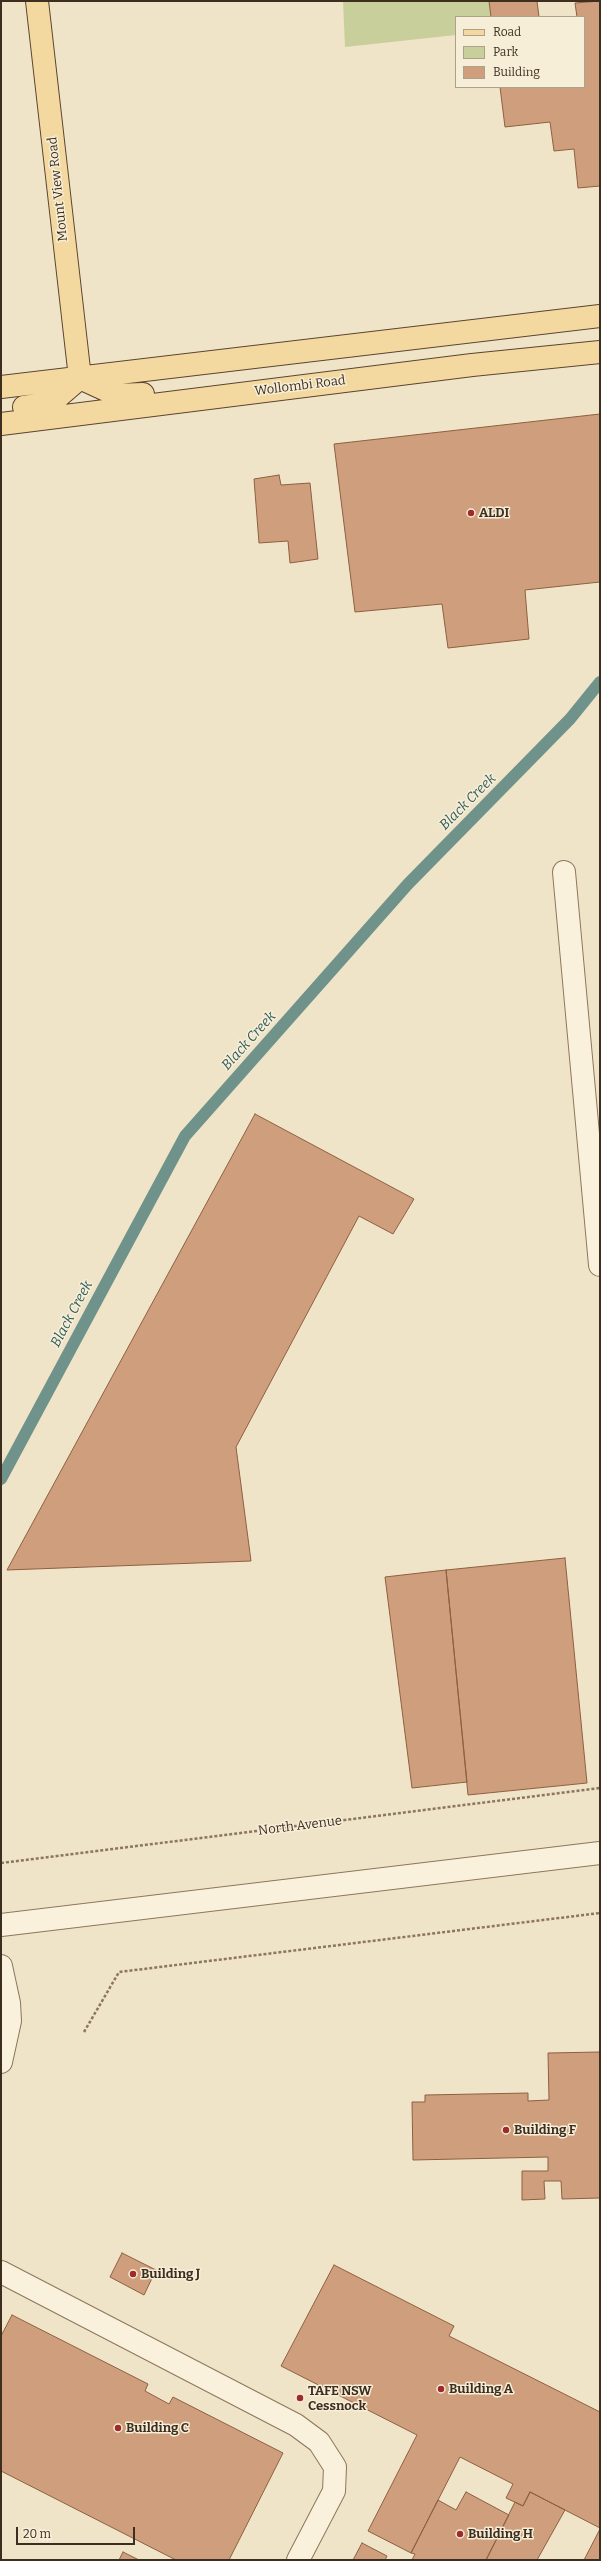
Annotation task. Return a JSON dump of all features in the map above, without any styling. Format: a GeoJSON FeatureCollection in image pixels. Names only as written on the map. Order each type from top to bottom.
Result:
{"type":"FeatureCollection","features":[{"type":"Feature","properties":{"kind":"main road","name":"Mount View Road"},"geometry":{"type":"LineString","coordinates":[[37,1],[80,378]]}},
{"type":"Feature","properties":{"kind":"main road"},"geometry":{"type":"LineString","coordinates":[[1,387],[600,316]]}},
{"type":"Feature","properties":{"kind":"main road","name":"Wollombi Road"},"geometry":{"type":"LineString","coordinates":[[1,424],[267,390],[600,352]]}},
{"type":"Feature","properties":{"kind":"main road"},"geometry":{"type":"LineString","coordinates":[[80,378],[117,395],[220,385],[267,390]]}},
{"type":"Feature","properties":{"kind":"main road"},"geometry":{"type":"LineString","coordinates":[[1,410],[50,403],[80,378]]}},
{"type":"Feature","properties":{"kind":"street"},"geometry":{"type":"LineString","coordinates":[[564,872],[600,1265]]}},
{"type":"Feature","properties":{"kind":"street"},"geometry":{"type":"LineString","coordinates":[[1,1925],[600,1853]]}},
{"type":"Feature","properties":{"kind":"street"},"geometry":{"type":"LineString","coordinates":[[1,1966],[9,2003],[10,2021],[1,2062]]}},
{"type":"Feature","properties":{"kind":"street"},"geometry":{"type":"LineString","coordinates":[[1,2272],[296,2425],[319,2442],[336,2467],[334,2491],[298,2560]]}},
{"type":"Feature","properties":{"kind":"path","name":"North Avenue"},"geometry":{"type":"LineString","coordinates":[[1,1863],[600,1788]]}},
{"type":"Feature","properties":{"kind":"path"},"geometry":{"type":"LineString","coordinates":[[84,2032],[120,1972],[600,1912]]}},
{"type":"Feature","properties":{"kind":"green space"},"geometry":{"type":"Polygon","coordinates":[[[343,1],[490,1],[492,16],[455,16],[455,35],[345,47],[343,1]]]}},
{"type":"Feature","properties":{"kind":"building"},"geometry":{"type":"Polygon","coordinates":[[[489,1],[537,1],[539,16],[491,16],[489,1]]]}},
{"type":"Feature","properties":{"kind":"building"},"geometry":{"type":"Polygon","coordinates":[[[600,1],[600,186],[578,188],[574,149],[554,151],[550,122],[505,127],[500,88],[585,88],[585,16],[577,16],[575,3],[600,1]]]}},
{"type":"Feature","properties":{"kind":"building","name":"ALDI"},"geometry":{"type":"Polygon","coordinates":[[[600,414],[600,582],[525,590],[529,639],[448,648],[442,604],[355,612],[334,444],[600,414]]]}},
{"type":"Feature","properties":{"kind":"building"},"geometry":{"type":"Polygon","coordinates":[[[279,475],[281,485],[310,483],[318,559],[290,563],[288,541],[259,543],[254,479],[279,475]]]}},
{"type":"Feature","properties":{"kind":"building"},"geometry":{"type":"Polygon","coordinates":[[[255,1114],[414,1199],[393,1234],[359,1216],[236,1447],[251,1561],[7,1570],[255,1114]]]}},
{"type":"Feature","properties":{"kind":"building"},"geometry":{"type":"Polygon","coordinates":[[[565,1558],[587,1783],[468,1795],[446,1570],[565,1558]]]}},
{"type":"Feature","properties":{"kind":"building"},"geometry":{"type":"Polygon","coordinates":[[[446,1570],[467,1782],[412,1788],[385,1577],[446,1570]]]}},
{"type":"Feature","properties":{"kind":"building","name":"Building F"},"geometry":{"type":"Polygon","coordinates":[[[600,2052],[600,2198],[562,2199],[561,2181],[544,2181],[545,2199],[522,2200],[522,2171],[548,2171],[548,2157],[413,2160],[412,2102],[425,2102],[425,2095],[528,2093],[528,2101],[549,2100],[548,2053],[600,2052]]]}},
{"type":"Feature","properties":{"kind":"building","name":"Building J"},"geometry":{"type":"Polygon","coordinates":[[[122,2253],[156,2270],[144,2295],[110,2277],[122,2253]]]}},
{"type":"Feature","properties":{"kind":"building","name":"Building A"},"geometry":{"type":"Polygon","coordinates":[[[334,2265],[454,2326],[449,2336],[600,2412],[600,2528],[530,2492],[523,2506],[506,2498],[513,2484],[460,2457],[411,2553],[368,2531],[417,2435],[281,2366],[334,2265]]]}},
{"type":"Feature","properties":{"kind":"building","name":"Building C"},"geometry":{"type":"Polygon","coordinates":[[[12,2315],[148,2384],[145,2391],[169,2404],[173,2397],[283,2453],[229,2560],[176,2560],[1,2471],[1,2336],[12,2315]]]}},
{"type":"Feature","properties":{"kind":"building","name":"Building H"},"geometry":{"type":"Polygon","coordinates":[[[466,2492],[509,2515],[486,2560],[412,2560],[415,2554],[411,2553],[438,2500],[456,2510],[466,2492]]]}},
{"type":"Feature","properties":{"kind":"building"},"geometry":{"type":"Polygon","coordinates":[[[530,2492],[565,2510],[537,2560],[486,2560],[515,2502],[523,2506],[530,2492]]]}},
{"type":"Feature","properties":{"kind":"building"},"geometry":{"type":"Polygon","coordinates":[[[600,2529],[600,2560],[584,2560],[600,2529]]]}},
{"type":"Feature","properties":{"kind":"building"},"geometry":{"type":"Polygon","coordinates":[[[362,2543],[387,2556],[385,2560],[353,2560],[362,2543]]]}},
{"type":"Feature","properties":{"kind":"building"},"geometry":{"type":"Polygon","coordinates":[[[123,2552],[139,2560],[119,2560],[123,2552]]]}},
{"type":"Feature","properties":{"kind":"waterway","name":"Black Creek"},"geometry":{"type":"LineString","coordinates":[[1,1479],[185,1136],[408,884],[570,719],[600,682]]}},
{"type":"Feature","properties":{"kind":"place","name":"ALDI"},"geometry":{"type":"Point","coordinates":[471,513]}},
{"type":"Feature","properties":{"kind":"place","name":"Building F"},"geometry":{"type":"Point","coordinates":[506,2130]}},
{"type":"Feature","properties":{"kind":"place","name":"Building J"},"geometry":{"type":"Point","coordinates":[133,2274]}},
{"type":"Feature","properties":{"kind":"place","name":"Building A"},"geometry":{"type":"Point","coordinates":[441,2389]}},
{"type":"Feature","properties":{"kind":"place","name":"TAFE NSW Cessnock"},"geometry":{"type":"Point","coordinates":[300,2398]}},
{"type":"Feature","properties":{"kind":"place","name":"Building C"},"geometry":{"type":"Point","coordinates":[118,2428]}},
{"type":"Feature","properties":{"kind":"place","name":"Building H"},"geometry":{"type":"Point","coordinates":[460,2534]}}]}
